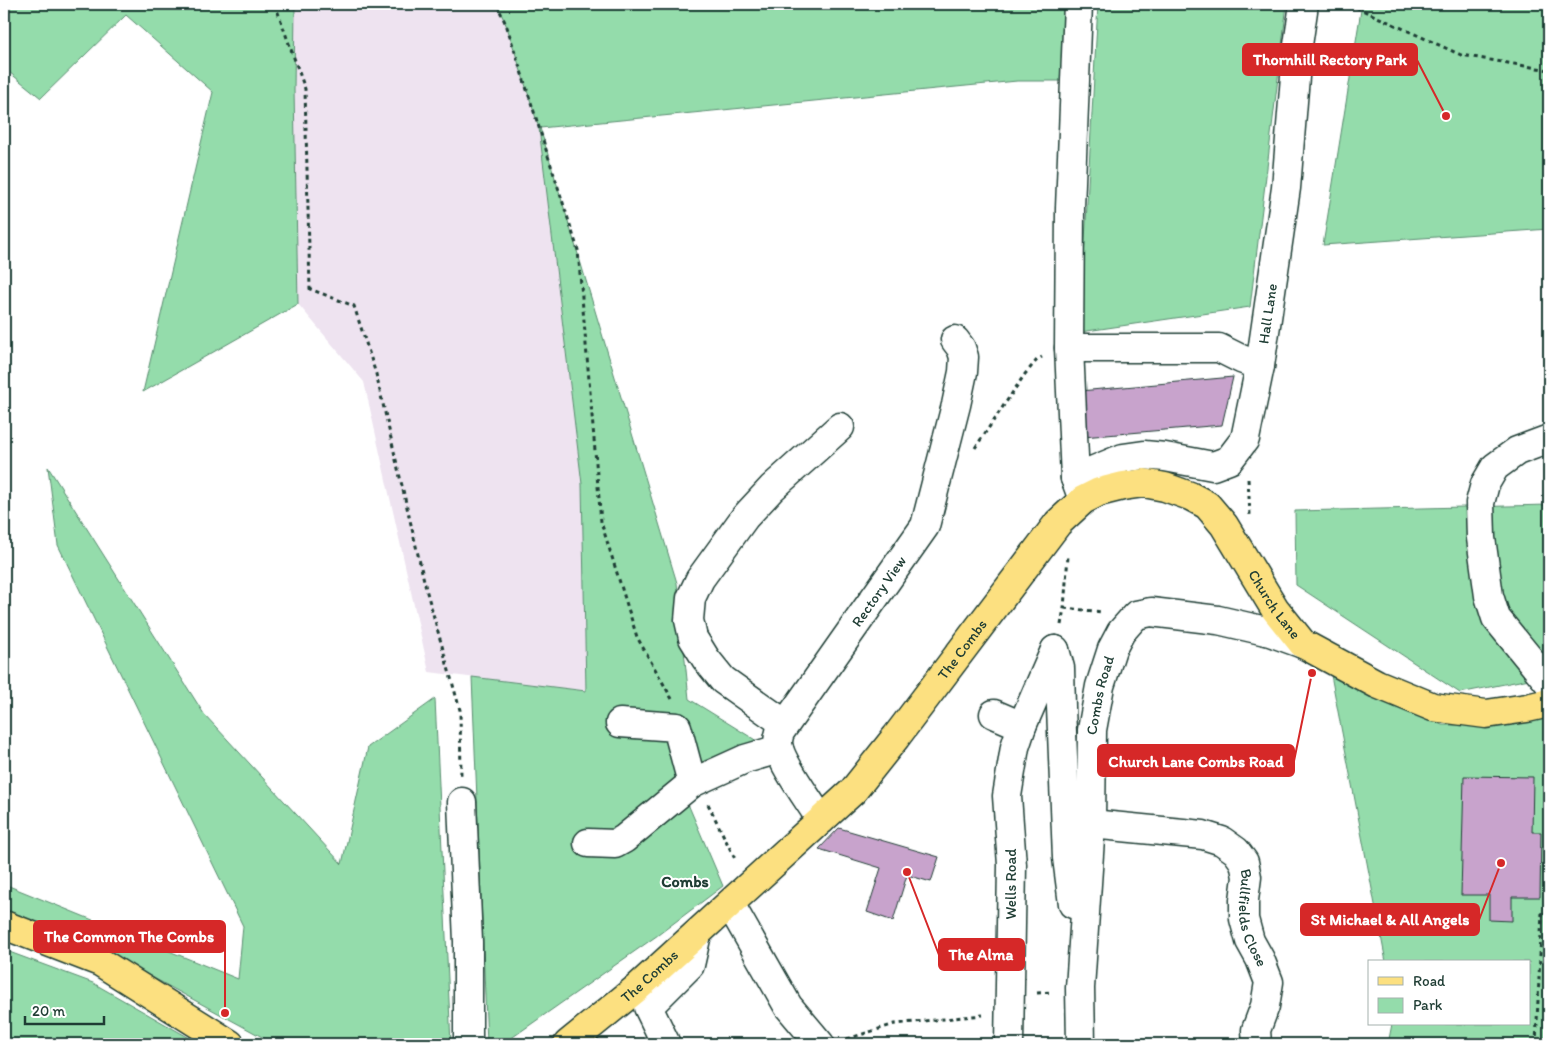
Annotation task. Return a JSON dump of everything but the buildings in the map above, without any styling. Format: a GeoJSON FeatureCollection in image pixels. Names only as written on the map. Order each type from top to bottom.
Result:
{"type":"FeatureCollection","features":[{"type":"Feature","properties":{"kind":"main road","name":"Church Lane"},"geometry":{"type":"LineString","coordinates":[[1079,489],[1099,492],[1144,483],[1165,487],[1190,496],[1207,505],[1224,525],[1275,609],[1303,644],[1377,684],[1433,707],[1486,714],[1549,703]]}},
{"type":"Feature","properties":{"kind":"main road","name":"The Combs"},"geometry":{"type":"LineString","coordinates":[[568,1044],[637,988],[853,791],[1058,522],[1079,489]]}},
{"type":"Feature","properties":{"kind":"main road"},"geometry":{"type":"LineString","coordinates":[[4,925],[100,962],[230,1044]]}},
{"type":"Feature","properties":{"kind":"street"},"geometry":{"type":"LineString","coordinates":[[1078,4],[1070,208],[1069,348],[1079,489]]}},
{"type":"Feature","properties":{"kind":"street","name":"Hall Lane"},"geometry":{"type":"LineString","coordinates":[[1079,489],[1123,458],[1144,455],[1213,466],[1228,460],[1245,439],[1260,366],[1286,188],[1297,52],[1304,4]]}},
{"type":"Feature","properties":{"kind":"street","name":"Rectory View"},"geometry":{"type":"LineString","coordinates":[[782,736],[925,526],[963,372],[964,357],[962,348],[955,340]]}},
{"type":"Feature","properties":{"kind":"street"},"geometry":{"type":"LineString","coordinates":[[1069,348],[1219,348],[1260,366]]}},
{"type":"Feature","properties":{"kind":"street"},"geometry":{"type":"LineString","coordinates":[[821,820],[788,768],[782,736],[723,680],[706,659],[693,638],[689,620],[691,598],[700,578],[745,517],[772,488],[840,427]]}},
{"type":"Feature","properties":{"kind":"street"},"geometry":{"type":"LineString","coordinates":[[1549,439],[1516,451],[1495,467],[1485,484],[1480,504],[1481,538],[1489,596],[1496,618],[1549,684]]}},
{"type":"Feature","properties":{"kind":"street","name":"Combs Road"},"geometry":{"type":"LineString","coordinates":[[1081,1044],[1081,992],[1091,824],[1092,730],[1100,686],[1112,649],[1121,632],[1136,615],[1151,612],[1218,620],[1270,632],[1303,644]]}},
{"type":"Feature","properties":{"kind":"street"},"geometry":{"type":"LineString","coordinates":[[1055,650],[1060,668],[1067,858],[1073,904],[1086,910]]}},
{"type":"Feature","properties":{"kind":"street","name":"Wells Road"},"geometry":{"type":"LineString","coordinates":[[1009,1044],[1012,865],[1007,796],[1015,747],[1022,726],[1055,650]]}},
{"type":"Feature","properties":{"kind":"street"},"geometry":{"type":"LineString","coordinates":[[994,714],[1022,726]]}},
{"type":"Feature","properties":{"kind":"street"},"geometry":{"type":"LineString","coordinates":[[620,724],[677,727],[703,779]]}},
{"type":"Feature","properties":{"kind":"street"},"geometry":{"type":"LineString","coordinates":[[588,843],[615,844],[703,779],[745,760],[782,736]]}},
{"type":"Feature","properties":{"kind":"street"},"geometry":{"type":"LineString","coordinates":[[462,802],[468,942],[468,1044]]}},
{"type":"Feature","properties":{"kind":"street","name":"Bullfields Close"},"geometry":{"type":"LineString","coordinates":[[1091,824],[1203,835],[1222,841],[1236,851],[1244,862],[1247,876],[1244,919],[1250,941],[1260,959],[1269,982],[1265,1006],[1256,1030],[1257,1044]]}},
{"type":"Feature","properties":{"kind":"street"},"geometry":{"type":"LineString","coordinates":[[739,895],[788,1006],[829,1043]]}},
{"type":"Feature","properties":{"kind":"street"},"geometry":{"type":"LineString","coordinates":[[666,1044],[648,1007],[690,965],[697,934]]}},
{"type":"Feature","properties":{"kind":"path"},"geometry":{"type":"LineString","coordinates":[[275,4],[305,89],[310,289],[354,306],[376,374],[426,590],[460,710],[462,802]]}},
{"type":"Feature","properties":{"kind":"path"},"geometry":{"type":"LineString","coordinates":[[497,4],[507,27],[578,250],[601,522],[637,637],[676,706]]}},
{"type":"Feature","properties":{"kind":"path"},"geometry":{"type":"LineString","coordinates":[[1349,4],[1461,55],[1549,70]]}},
{"type":"Feature","properties":{"kind":"path"},"geometry":{"type":"LineString","coordinates":[[973,450],[1037,360],[1048,354],[1069,348]]}},
{"type":"Feature","properties":{"kind":"path"},"geometry":{"type":"LineString","coordinates":[[1245,439],[1251,518]]}},
{"type":"Feature","properties":{"kind":"path"},"geometry":{"type":"LineString","coordinates":[[1055,650],[1064,608],[1068,554]]}},
{"type":"Feature","properties":{"kind":"path"},"geometry":{"type":"LineString","coordinates":[[703,779],[708,804],[739,895]]}},
{"type":"Feature","properties":{"kind":"path"},"geometry":{"type":"LineString","coordinates":[[1536,1044],[1542,912],[1549,905]]}},
{"type":"Feature","properties":{"kind":"path"},"geometry":{"type":"LineString","coordinates":[[829,1043],[895,1024],[1024,1011],[1024,998],[1041,992],[1081,992]]}},
{"type":"Feature","properties":{"kind":"shaded area"},"geometry":{"type":"Polygon","coordinates":[[[295,4],[497,4],[507,27],[539,128],[582,484],[586,692],[429,672],[364,382],[298,304],[294,90],[295,4]]]}},
{"type":"Feature","properties":{"kind":"green space"},"geometry":{"type":"Polygon","coordinates":[[[4,4],[295,4],[294,90],[298,304],[143,392],[213,92],[126,15],[41,98],[4,68],[4,4]]]}},
{"type":"Feature","properties":{"kind":"green space"},"geometry":{"type":"Polygon","coordinates":[[[497,4],[1078,4],[1075,81],[1017,81],[540,128],[677,583],[689,699],[765,746],[688,804],[723,886],[658,935],[503,1044],[487,1044],[472,677],[586,691],[582,484],[539,128],[507,27],[497,4]]]}},
{"type":"Feature","properties":{"kind":"green space"},"geometry":{"type":"Polygon","coordinates":[[[1098,4],[1287,4],[1250,307],[1080,332],[1098,4]]]}},
{"type":"Feature","properties":{"kind":"green space"},"geometry":{"type":"Polygon","coordinates":[[[1362,4],[1549,4],[1549,229],[1323,245],[1362,4]]]}},
{"type":"Feature","properties":{"kind":"green space"},"geometry":{"type":"Polygon","coordinates":[[[48,467],[204,714],[342,864],[368,747],[435,699],[451,1044],[275,1044],[117,958],[4,912],[4,884],[238,979],[243,926],[58,545],[48,467]]]}},
{"type":"Feature","properties":{"kind":"green space"},"geometry":{"type":"Polygon","coordinates":[[[1549,505],[1549,675],[1460,693],[1296,585],[1295,511],[1549,505]]]}},
{"type":"Feature","properties":{"kind":"green space"},"geometry":{"type":"Polygon","coordinates":[[[1331,675],[1382,696],[1442,725],[1504,725],[1549,717],[1549,1044],[1388,1044],[1392,1026],[1530,1026],[1530,960],[1386,960],[1331,675]]]}},
{"type":"Feature","properties":{"kind":"green space"},"geometry":{"type":"Polygon","coordinates":[[[4,950],[93,983],[200,1044],[4,1044],[4,950]]]}},
{"type":"Feature","properties":{"kind":"place","name":"Thornhill Rectory Park"},"geometry":{"type":"Point","coordinates":[1446,116]}},
{"type":"Feature","properties":{"kind":"place","name":"Church Lane Combs Road"},"geometry":{"type":"Point","coordinates":[1312,673]}},
{"type":"Feature","properties":{"kind":"place","name":"St Michael & All Angels"},"geometry":{"type":"Point","coordinates":[1501,863]}},
{"type":"Feature","properties":{"kind":"place","name":"The Alma"},"geometry":{"type":"Point","coordinates":[907,872]}},
{"type":"Feature","properties":{"kind":"place","name":"The Common The Combs"},"geometry":{"type":"Point","coordinates":[225,1013]}},
{"type":"Feature","properties":{"kind":"district","name":"Combs"},"geometry":{"type":"Point","coordinates":[685,881]}}]}
